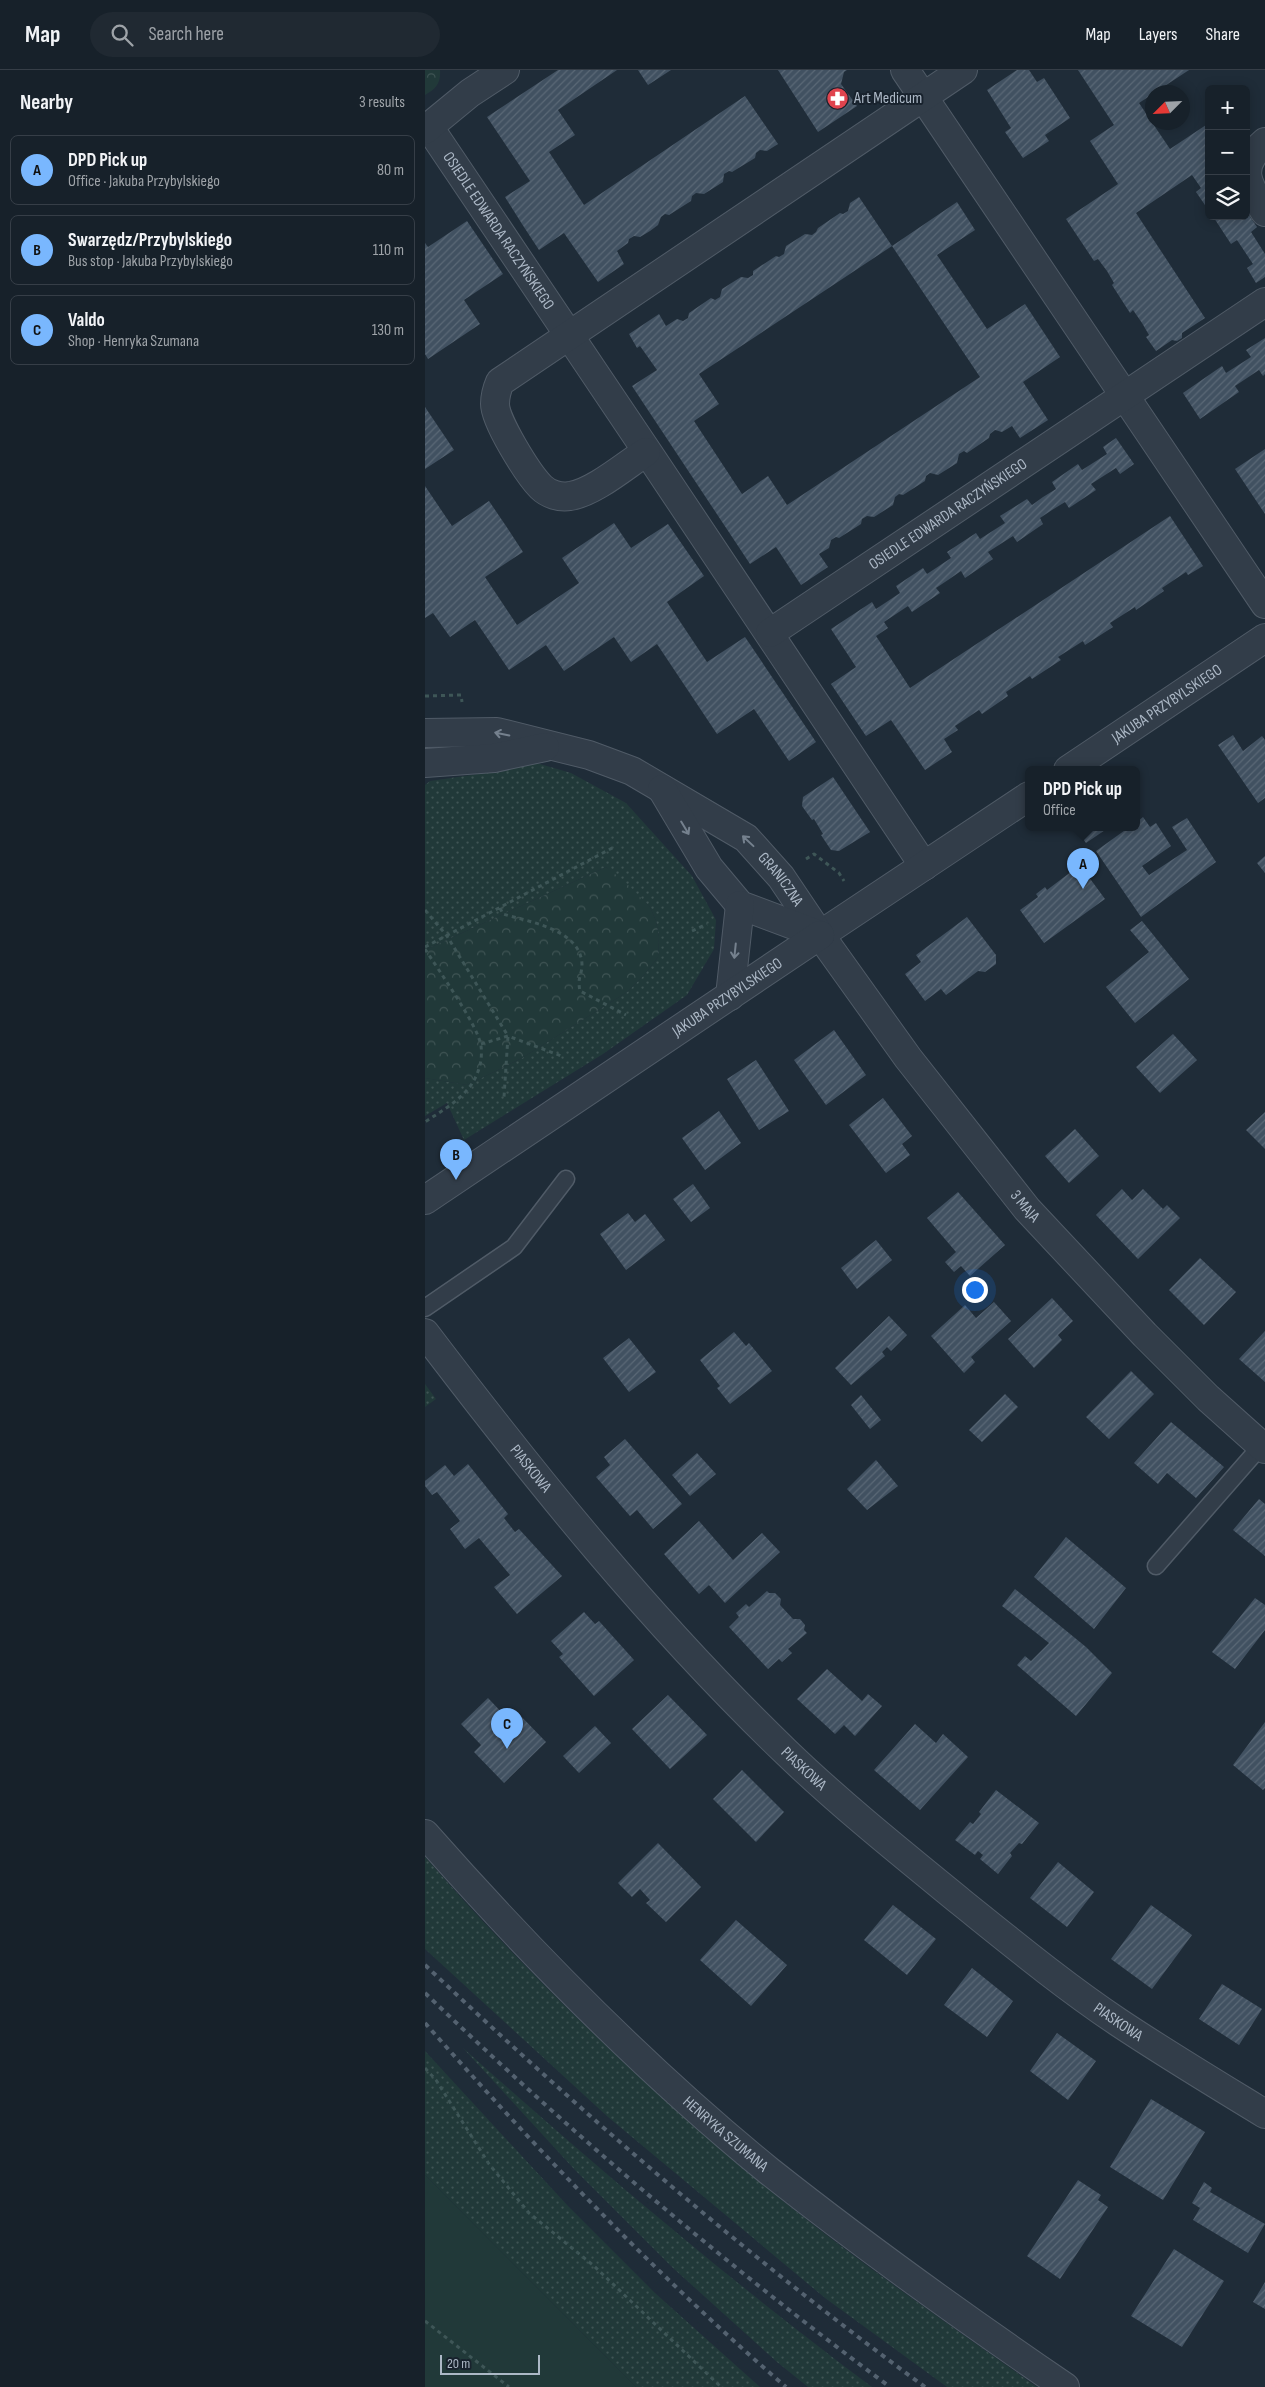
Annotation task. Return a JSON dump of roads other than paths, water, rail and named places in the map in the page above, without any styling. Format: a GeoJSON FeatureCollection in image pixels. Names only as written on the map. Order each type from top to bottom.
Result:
{"type":"FeatureCollection","features":[{"type":"Feature","properties":{"kind":"street","name":"OSIEDLE EDWARDA RACZYŃSKIEGO"},"geometry":{"type":"LineString","coordinates":[[505,70],[470,93],[427,128],[770,633],[924,866]]}},
{"type":"Feature","properties":{"kind":"street"},"geometry":{"type":"LineString","coordinates":[[905,70],[1265,604]]}},
{"type":"Feature","properties":{"kind":"street"},"geometry":{"type":"LineString","coordinates":[[646,452],[588,490],[570,496],[556,495],[542,488],[499,423],[495,405],[496,391],[500,382],[510,373],[569,336],[963,70]]}},
{"type":"Feature","properties":{"kind":"street"},"geometry":{"type":"LineString","coordinates":[[1265,142],[1251,156],[1247,168],[1247,178],[1250,188],[1265,212]]}},
{"type":"Feature","properties":{"kind":"street","name":"OSIEDLE EDWARDA RACZYŃSKIEGO"},"geometry":{"type":"LineString","coordinates":[[770,633],[1265,302]]}},
{"type":"Feature","properties":{"kind":"street","name":"JAKUBA PRZYBYLSKIEGO"},"geometry":{"type":"LineString","coordinates":[[1073,766],[1265,638]]}},
{"type":"Feature","properties":{"kind":"street","name":"GRANICZNA"},"geometry":{"type":"LineString","coordinates":[[425,733],[497,732],[609,762],[660,786],[747,838],[781,877],[819,935]]}},
{"type":"Feature","properties":{"kind":"street","name":"GRANICZNA"},"geometry":{"type":"LineString","coordinates":[[425,763],[494,758],[549,746]]}},
{"type":"Feature","properties":{"kind":"street","name":"GRANICZNA"},"geometry":{"type":"LineString","coordinates":[[660,786],[709,868],[740,905],[819,935]]}},
{"type":"Feature","properties":{"kind":"street","name":"JAKUBA PRZYBYLSKIEGO"},"geometry":{"type":"LineString","coordinates":[[425,1200],[1025,799]]}},
{"type":"Feature","properties":{"kind":"street"},"geometry":{"type":"LineString","coordinates":[[730,996],[740,905]]}},
{"type":"Feature","properties":{"kind":"street","name":"3 MAJA"},"geometry":{"type":"LineString","coordinates":[[819,935],[914,1065],[1027,1209],[1145,1335],[1208,1398],[1263,1447]]}},
{"type":"Feature","properties":{"kind":"street","name":"PIASKOWA"},"geometry":{"type":"LineString","coordinates":[[425,1334],[512,1448],[659,1620],[722,1688],[801,1766],[908,1859],[1049,1971],[1118,2022],[1265,2114]]}},
{"type":"Feature","properties":{"kind":"street","name":"HENRYKA SZUMANA"},"geometry":{"type":"LineString","coordinates":[[425,1834],[477,1893],[566,1984],[723,2131],[768,2170],[883,2259],[1065,2387]]}},
{"type":"Feature","properties":{"kind":"lane"},"geometry":{"type":"LineString","coordinates":[[425,1308],[514,1247],[566,1179]]}},
{"type":"Feature","properties":{"kind":"lane"},"geometry":{"type":"LineString","coordinates":[[1156,1566],[1263,1447]]}},
{"type":"Feature","properties":{"kind":"railway"},"geometry":{"type":"LineString","coordinates":[[425,1965],[545,2076],[669,2184],[795,2288],[925,2387]]}},
{"type":"Feature","properties":{"kind":"railway"},"geometry":{"type":"LineString","coordinates":[[425,1993],[537,2097],[651,2198],[769,2294],[890,2387]]}},
{"type":"Feature","properties":{"kind":"railway"},"geometry":{"type":"LineString","coordinates":[[425,2023],[511,2119],[645,2257],[786,2387]]}},
{"type":"Feature","properties":{"kind":"place","name":"Art Medicum"},"geometry":{"type":"Point","coordinates":[838,98]}},
{"type":"Feature","properties":{"kind":"place","name":"DPD Pick up"},"geometry":{"type":"Point","coordinates":[1083,889]}},
{"type":"Feature","properties":{"kind":"place","name":"Swarzędz/Przybylskiego"},"geometry":{"type":"Point","coordinates":[456,1180]}},
{"type":"Feature","properties":{"kind":"place","name":"Valdo"},"geometry":{"type":"Point","coordinates":[507,1749]}}]}
